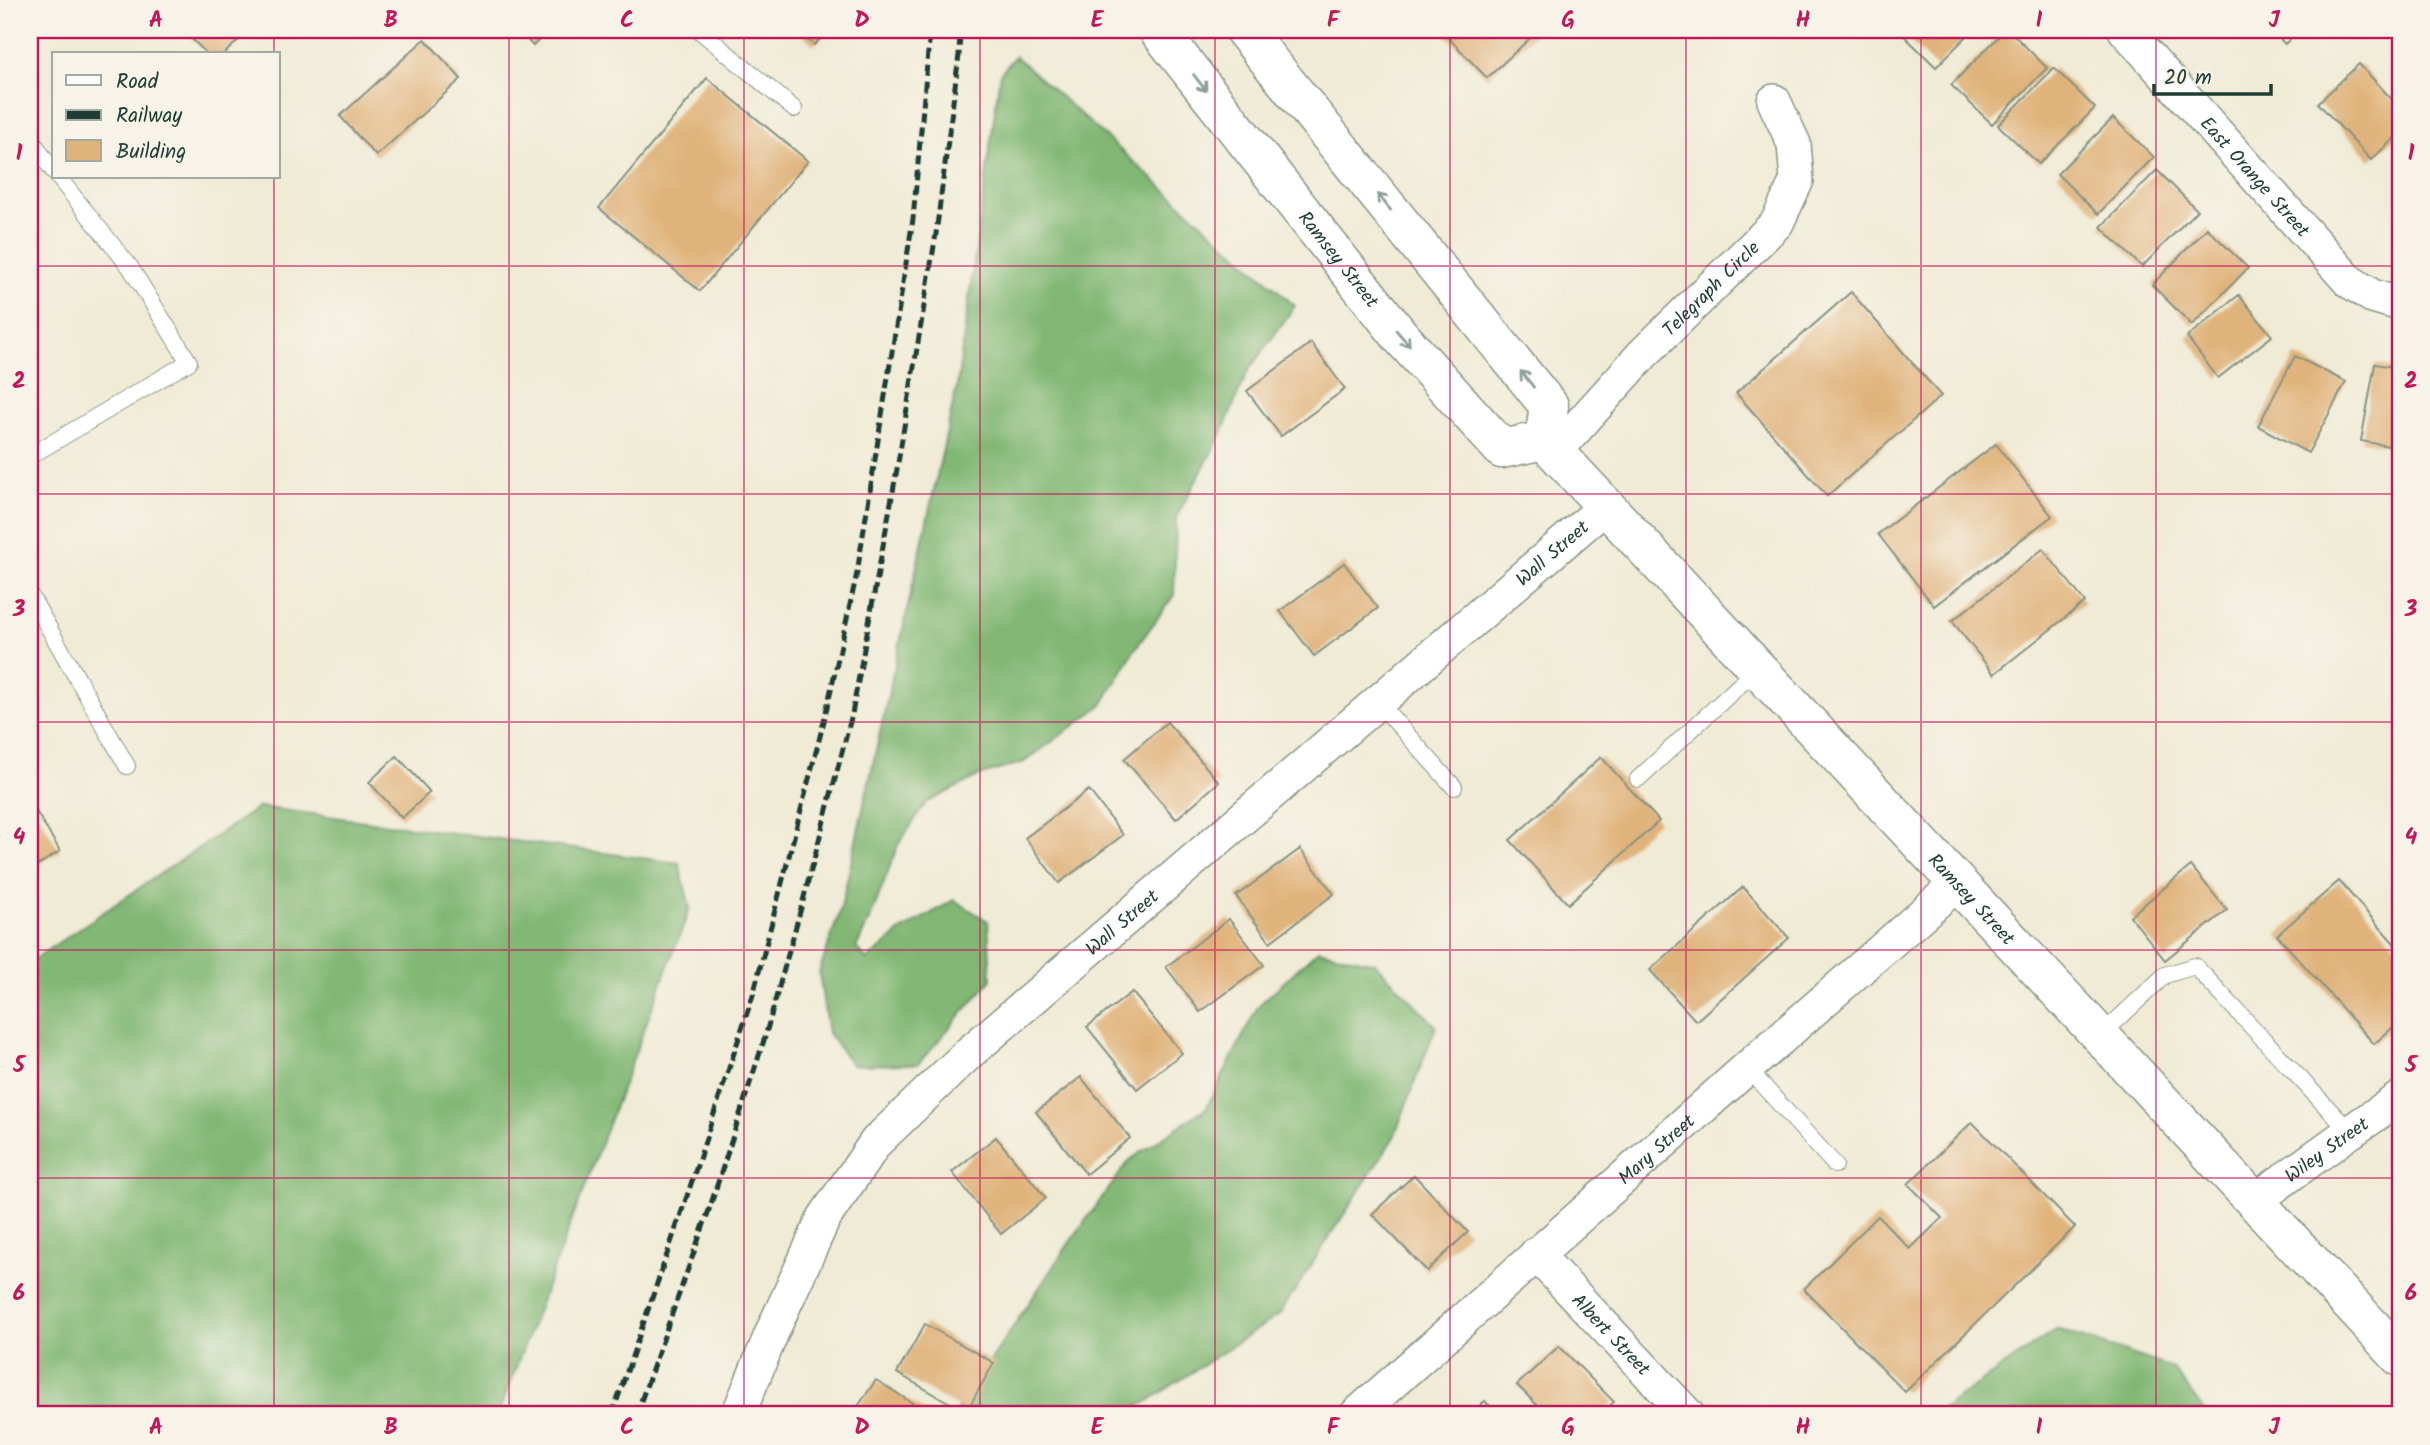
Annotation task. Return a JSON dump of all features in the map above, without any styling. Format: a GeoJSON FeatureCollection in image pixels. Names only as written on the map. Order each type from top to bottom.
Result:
{"type":"FeatureCollection","features":[{"type":"Feature","properties":{"kind":"main road","name":"Ramsey Street"},"geometry":{"type":"LineString","coordinates":[[1158,30],[1401,337],[1502,449],[1549,446],[2400,1357]]}},
{"type":"Feature","properties":{"kind":"main road"},"geometry":{"type":"LineString","coordinates":[[1244,30],[1549,406],[1549,446]]}},
{"type":"Feature","properties":{"kind":"street","name":"East Orange Street"},"geometry":{"type":"LineString","coordinates":[[2124,30],[2349,281],[2372,296],[2400,304]]}},
{"type":"Feature","properties":{"kind":"street","name":"Telegraph Circle"},"geometry":{"type":"LineString","coordinates":[[1549,446],[1777,223],[1797,180],[1794,144],[1774,101]]}},
{"type":"Feature","properties":{"kind":"street","name":"Wall Street"},"geometry":{"type":"LineString","coordinates":[[738,1415],[824,1218],[876,1142],[969,1053],[1605,507]]}},
{"type":"Feature","properties":{"kind":"street","name":"Mary Street"},"geometry":{"type":"LineString","coordinates":[[1356,1415],[1958,883]]}},
{"type":"Feature","properties":{"kind":"street","name":"Wiley Street"},"geometry":{"type":"LineString","coordinates":[[2255,1201],[2400,1098]]}},
{"type":"Feature","properties":{"kind":"street","name":"Albert Street"},"geometry":{"type":"LineString","coordinates":[[1536,1254],[1688,1415]]}},
{"type":"Feature","properties":{"kind":"lane"},"geometry":{"type":"LineString","coordinates":[[699,30],[794,109]]}},
{"type":"Feature","properties":{"kind":"lane"},"geometry":{"type":"LineString","coordinates":[[30,138],[52,169]]}},
{"type":"Feature","properties":{"kind":"lane"},"geometry":{"type":"LineString","coordinates":[[30,456],[189,362],[130,267],[59,178]]}},
{"type":"Feature","properties":{"kind":"lane"},"geometry":{"type":"LineString","coordinates":[[30,595],[127,766]]}},
{"type":"Feature","properties":{"kind":"lane"},"geometry":{"type":"LineString","coordinates":[[1638,779],[1757,669]]}},
{"type":"Feature","properties":{"kind":"lane"},"geometry":{"type":"LineString","coordinates":[[1378,702],[1454,787]]}},
{"type":"Feature","properties":{"kind":"lane"},"geometry":{"type":"LineString","coordinates":[[2099,1035],[2165,975],[2195,966],[2350,1132]]}},
{"type":"Feature","properties":{"kind":"lane"},"geometry":{"type":"LineString","coordinates":[[1746,1068],[1835,1165]]}},
{"type":"Feature","properties":{"kind":"green space"},"geometry":{"type":"Polygon","coordinates":[[[1015,56],[1295,306],[1247,373],[1221,435],[1176,518],[1174,595],[1133,652],[1102,705],[1024,762],[979,776],[926,803],[898,845],[856,948],[867,960],[901,931],[954,900],[988,921],[991,980],[918,1064],[852,1065],[828,1033],[819,973],[841,908],[957,386],[1000,74],[1015,56]]]}},
{"type":"Feature","properties":{"kind":"green space"},"geometry":{"type":"Polygon","coordinates":[[[259,807],[679,863],[690,908],[498,1415],[30,1415],[30,962],[259,807]]]}},
{"type":"Feature","properties":{"kind":"green space"},"geometry":{"type":"Polygon","coordinates":[[[1318,950],[1375,963],[1436,1026],[1394,1137],[1279,1315],[1145,1403],[1105,1415],[954,1415],[1072,1239],[1130,1160],[1207,1107],[1258,1006],[1318,950]]]}},
{"type":"Feature","properties":{"kind":"green space"},"geometry":{"type":"Polygon","coordinates":[[[2057,1329],[2173,1368],[2207,1415],[1934,1415],[2057,1329]]]}},
{"type":"Feature","properties":{"kind":"building"},"geometry":{"type":"Polygon","coordinates":[[[183,30],[249,30],[226,52],[205,52],[183,30]]]}},
{"type":"Feature","properties":{"kind":"building"},"geometry":{"type":"Polygon","coordinates":[[[518,30],[549,30],[533,46],[518,30]]]}},
{"type":"Feature","properties":{"kind":"building"},"geometry":{"type":"Polygon","coordinates":[[[798,30],[829,30],[814,45],[798,30]]]}},
{"type":"Feature","properties":{"kind":"building"},"geometry":{"type":"Polygon","coordinates":[[[1441,30],[1539,30],[1487,78],[1441,30]]]}},
{"type":"Feature","properties":{"kind":"building"},"geometry":{"type":"Polygon","coordinates":[[[1898,30],[1973,30],[1936,67],[1898,30]]]}},
{"type":"Feature","properties":{"kind":"building"},"geometry":{"type":"Polygon","coordinates":[[[2005,30],[2009,30],[2047,68],[1992,124],[1951,85],[2005,30]]]}},
{"type":"Feature","properties":{"kind":"building"},"geometry":{"type":"Polygon","coordinates":[[[2271,30],[2299,30],[2285,44],[2271,30]]]}},
{"type":"Feature","properties":{"kind":"building"},"geometry":{"type":"Polygon","coordinates":[[[425,39],[461,79],[376,156],[340,116],[425,39]]]}},
{"type":"Feature","properties":{"kind":"building"},"geometry":{"type":"Polygon","coordinates":[[[2359,64],[2400,108],[2400,133],[2371,160],[2318,103],[2359,64]]]}},
{"type":"Feature","properties":{"kind":"building"},"geometry":{"type":"Polygon","coordinates":[[[2054,68],[2095,108],[2039,164],[1998,125],[2054,68]]]}},
{"type":"Feature","properties":{"kind":"building"},"geometry":{"type":"Polygon","coordinates":[[[707,78],[808,161],[700,291],[599,208],[707,78]]]}},
{"type":"Feature","properties":{"kind":"building"},"geometry":{"type":"Polygon","coordinates":[[[2113,118],[2154,157],[2098,214],[2057,174],[2113,118]]]}},
{"type":"Feature","properties":{"kind":"building"},"geometry":{"type":"Polygon","coordinates":[[[2157,170],[2197,210],[2142,267],[2101,227],[2157,170]]]}},
{"type":"Feature","properties":{"kind":"building"},"geometry":{"type":"Polygon","coordinates":[[[2207,228],[2248,268],[2192,325],[2152,285],[2207,228]]]}},
{"type":"Feature","properties":{"kind":"building"},"geometry":{"type":"Polygon","coordinates":[[[1851,292],[1941,396],[1827,496],[1736,393],[1851,292]]]}},
{"type":"Feature","properties":{"kind":"building"},"geometry":{"type":"Polygon","coordinates":[[[2239,295],[2272,336],[2218,378],[2187,337],[2239,295]]]}},
{"type":"Feature","properties":{"kind":"building"},"geometry":{"type":"Polygon","coordinates":[[[1311,343],[1345,389],[1281,436],[1247,391],[1311,343]]]}},
{"type":"Feature","properties":{"kind":"building"},"geometry":{"type":"Polygon","coordinates":[[[2295,356],[2346,382],[2308,453],[2258,426],[2295,356]]]}},
{"type":"Feature","properties":{"kind":"building"},"geometry":{"type":"Polygon","coordinates":[[[2375,364],[2400,368],[2400,448],[2361,441],[2375,364]]]}},
{"type":"Feature","properties":{"kind":"building"},"geometry":{"type":"Polygon","coordinates":[[[1996,444],[2052,516],[1934,606],[1878,534],[1996,444]]]}},
{"type":"Feature","properties":{"kind":"building"},"geometry":{"type":"Polygon","coordinates":[[[2043,549],[2085,602],[1994,674],[1952,621],[2043,549]]]}},
{"type":"Feature","properties":{"kind":"building"},"geometry":{"type":"Polygon","coordinates":[[[1344,563],[1378,608],[1314,656],[1280,611],[1344,563]]]}},
{"type":"Feature","properties":{"kind":"building"},"geometry":{"type":"Polygon","coordinates":[[[1167,722],[1219,782],[1176,819],[1124,759],[1167,722]]]}},
{"type":"Feature","properties":{"kind":"building"},"geometry":{"type":"Polygon","coordinates":[[[397,756],[430,792],[402,818],[369,782],[397,756]]]}},
{"type":"Feature","properties":{"kind":"building"},"geometry":{"type":"Polygon","coordinates":[[[1601,757],[1659,821],[1568,904],[1510,840],[1601,757]]]}},
{"type":"Feature","properties":{"kind":"building"},"geometry":{"type":"Polygon","coordinates":[[[1089,790],[1123,835],[1059,883],[1025,838],[1089,790]]]}},
{"type":"Feature","properties":{"kind":"building"},"geometry":{"type":"Polygon","coordinates":[[[30,801],[60,851],[30,870],[30,801]]]}},
{"type":"Feature","properties":{"kind":"building"},"geometry":{"type":"Polygon","coordinates":[[[1300,849],[1334,894],[1270,942],[1236,896],[1300,849]]]}},
{"type":"Feature","properties":{"kind":"building"},"geometry":{"type":"Polygon","coordinates":[[[2191,866],[2227,910],[2165,960],[2130,916],[2191,866]]]}},
{"type":"Feature","properties":{"kind":"building"},"geometry":{"type":"Polygon","coordinates":[[[2339,881],[2400,950],[2400,1021],[2374,1044],[2277,935],[2339,881]]]}},
{"type":"Feature","properties":{"kind":"building"},"geometry":{"type":"Polygon","coordinates":[[[1743,887],[1789,938],[1696,1021],[1650,970],[1743,887]]]}},
{"type":"Feature","properties":{"kind":"building"},"geometry":{"type":"Polygon","coordinates":[[[1229,919],[1264,965],[1200,1012],[1166,967],[1229,919]]]}},
{"type":"Feature","properties":{"kind":"building"},"geometry":{"type":"Polygon","coordinates":[[[1132,992],[1182,1053],[1137,1089],[1087,1027],[1132,992]]]}},
{"type":"Feature","properties":{"kind":"building"},"geometry":{"type":"Polygon","coordinates":[[[1081,1077],[1130,1138],[1086,1174],[1036,1112],[1081,1077]]]}},
{"type":"Feature","properties":{"kind":"building"},"geometry":{"type":"Polygon","coordinates":[[[1972,1122],[2075,1227],[1905,1392],[1804,1289],[1878,1216],[1910,1249],[1942,1218],[1908,1184],[1972,1122]]]}},
{"type":"Feature","properties":{"kind":"building"},"geometry":{"type":"Polygon","coordinates":[[[996,1137],[1046,1198],[1001,1234],[952,1172],[996,1137]]]}},
{"type":"Feature","properties":{"kind":"building"},"geometry":{"type":"Polygon","coordinates":[[[1414,1175],[1468,1232],[1427,1271],[1372,1214],[1414,1175]]]}},
{"type":"Feature","properties":{"kind":"building"},"geometry":{"type":"Polygon","coordinates":[[[925,1324],[994,1363],[966,1412],[897,1373],[925,1324]]]}},
{"type":"Feature","properties":{"kind":"building"},"geometry":{"type":"Polygon","coordinates":[[[1559,1346],[1614,1402],[1600,1415],[1547,1415],[1517,1385],[1559,1346]]]}},
{"type":"Feature","properties":{"kind":"building"},"geometry":{"type":"Polygon","coordinates":[[[876,1380],[931,1415],[852,1415],[876,1380]]]}},
{"type":"Feature","properties":{"kind":"building"},"geometry":{"type":"Polygon","coordinates":[[[1485,1401],[1498,1415],[1470,1415],[1485,1401]]]}},
{"type":"Feature","properties":{"kind":"railway"},"geometry":{"type":"LineString","coordinates":[[612,1415],[753,995],[825,717],[857,573],[913,219],[930,30]]}},
{"type":"Feature","properties":{"kind":"railway"},"geometry":{"type":"LineString","coordinates":[[636,1415],[709,1210],[765,1037],[852,714],[896,475],[936,234],[960,30]]}}]}
